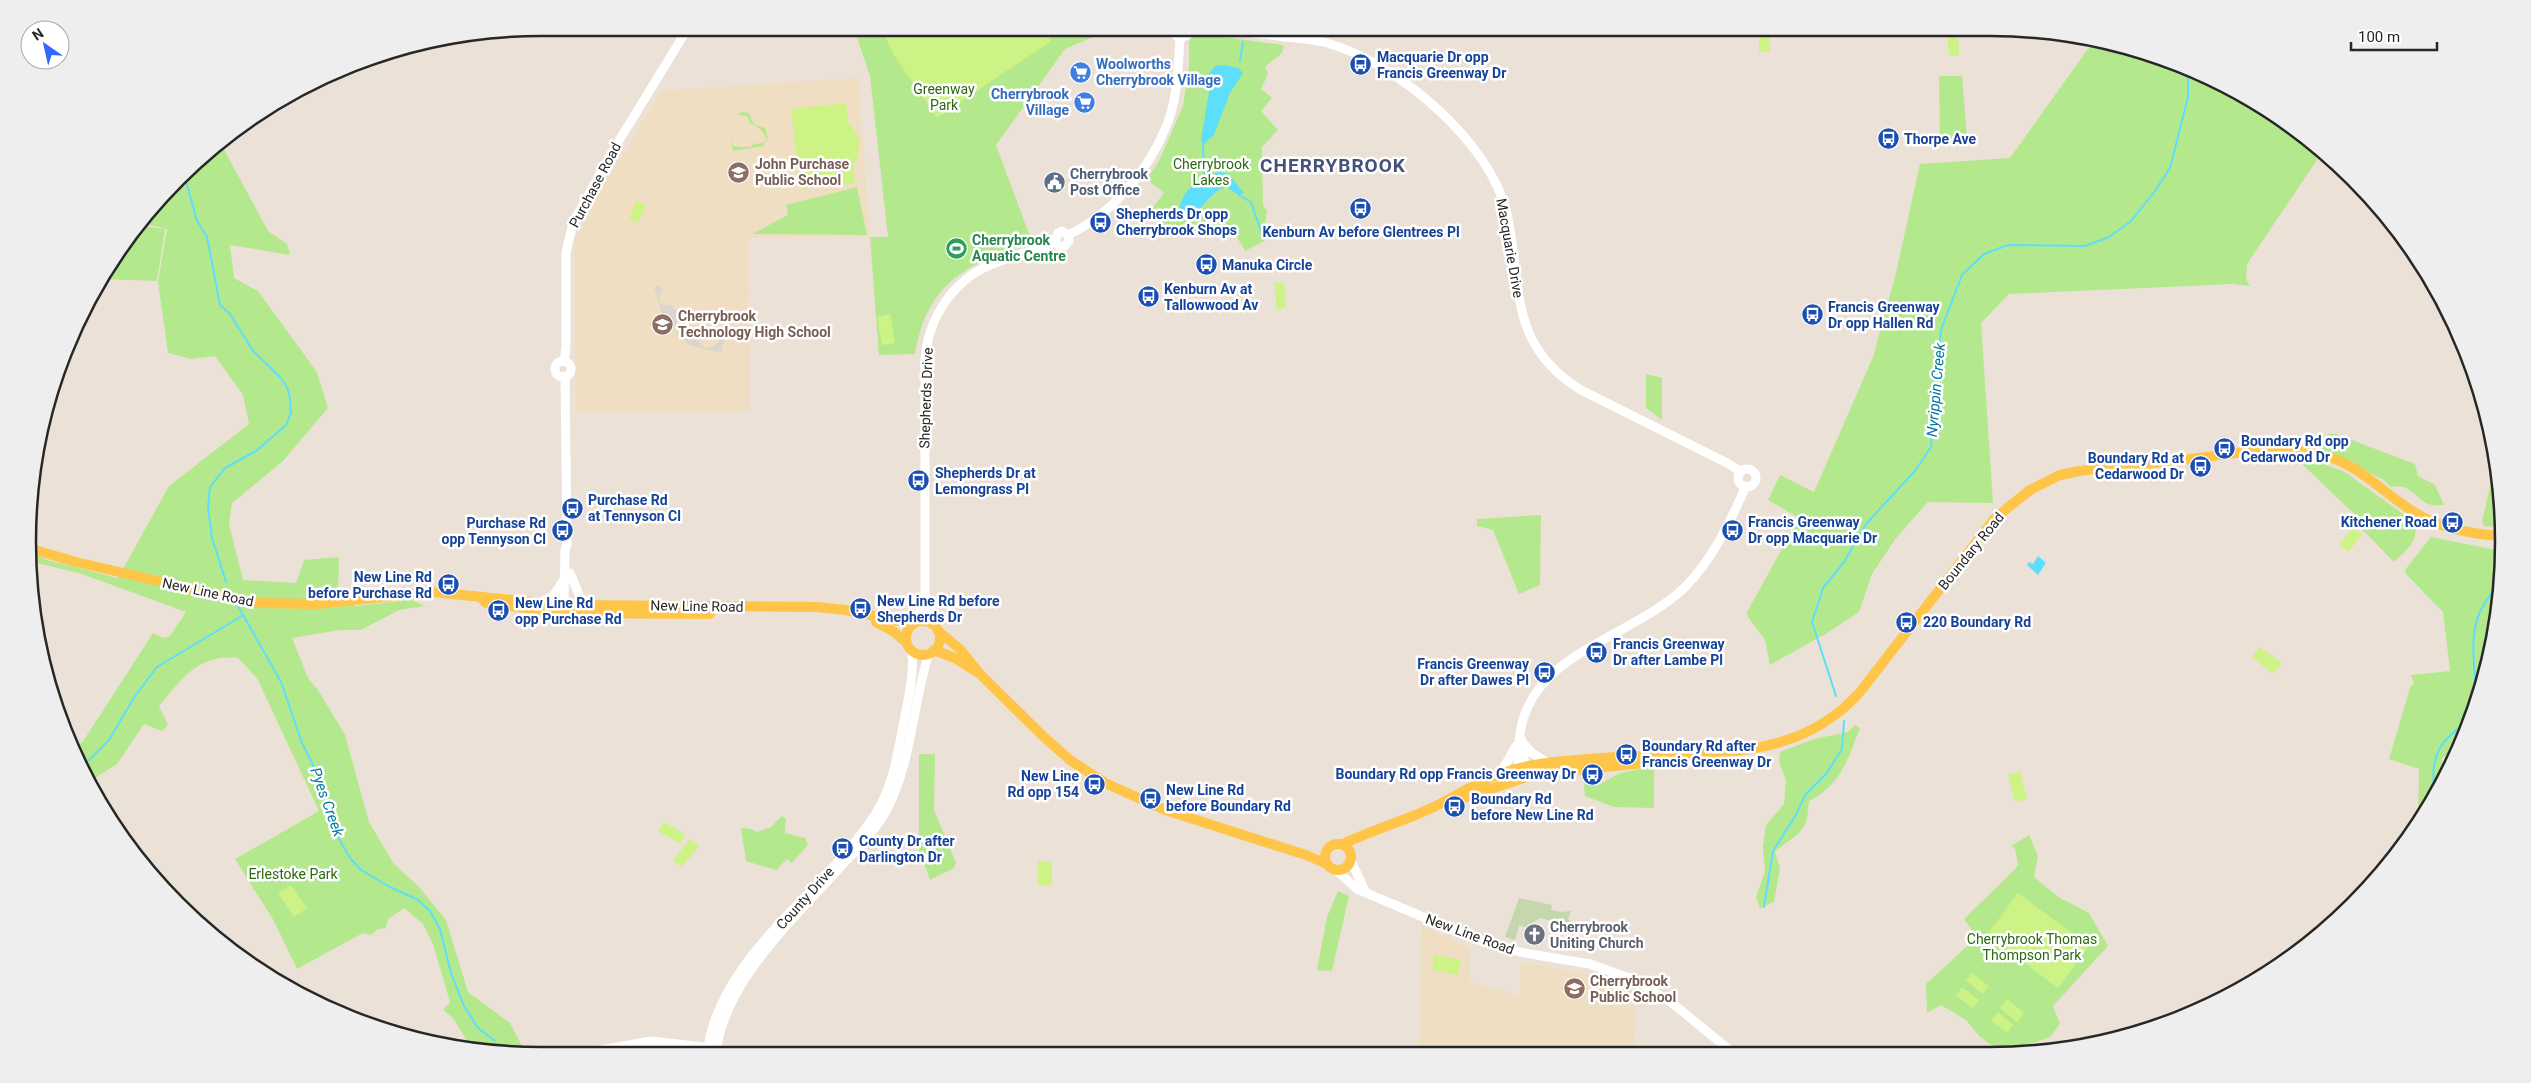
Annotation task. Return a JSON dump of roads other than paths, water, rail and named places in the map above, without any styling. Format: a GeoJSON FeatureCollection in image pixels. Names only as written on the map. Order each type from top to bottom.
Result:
{"type":"FeatureCollection","features":[{"type":"Feature","properties":{"kind":"main road","name":"Purchase Road"},"geometry":{"type":"LineString","coordinates":[[568,576],[570,550],[567,544],[565,376],[571,369],[569,364],[564,362],[566,347],[566,252],[573,223],[612,152],[683,36]]}},
{"type":"Feature","properties":{"kind":"main road"},"geometry":{"type":"LineString","coordinates":[[1177,36],[1180,38],[1184,36]]}},
{"type":"Feature","properties":{"kind":"main road","name":"Macquarie Drive"},"geometry":{"type":"LineString","coordinates":[[1274,36],[1327,43],[1389,71],[1461,132],[1482,158],[1492,176],[1507,214],[1522,318],[1533,342],[1547,362],[1565,380],[1582,390],[1730,464],[1740,472]]}},
{"type":"Feature","properties":{"kind":"main road","name":"Shepherds Drive"},"geometry":{"type":"LineString","coordinates":[[937,629],[925,596],[924,361],[931,329],[948,298],[973,274],[992,264],[1055,242],[1058,233],[1062,231],[1068,235],[1081,229],[1107,210],[1132,182],[1152,154],[1168,121],[1178,79],[1180,38]]}},
{"type":"Feature","properties":{"kind":"main road","name":"Boundary Road"},"geometry":{"type":"LineString","coordinates":[[1438,804],[1453,802],[1524,771],[1548,763],[1644,756],[1654,758],[1753,749],[1779,744],[1806,734],[1836,716],[1860,692],[1996,518],[2030,490],[2060,476],[2080,471],[2274,450],[2311,452],[2330,457],[2346,465],[2384,489],[2404,506],[2430,521],[2459,531],[2495,535]]}},
{"type":"Feature","properties":{"kind":"main road"},"geometry":{"type":"LineString","coordinates":[[1500,774],[1520,740],[1528,702],[1547,677],[1658,608],[1693,578],[1714,549],[1746,486],[1753,484],[1756,475],[1748,469],[1740,472],[1740,482],[1746,486]]}},
{"type":"Feature","properties":{"kind":"main road","name":"New Line Road"},"geometry":{"type":"LineString","coordinates":[[36,550],[76,562],[253,603],[317,604],[432,592],[480,598],[488,596],[567,607],[590,605],[817,607],[846,610],[915,623]]}},
{"type":"Feature","properties":{"kind":"main road"},"geometry":{"type":"LineString","coordinates":[[538,603],[553,596],[568,576]]}},
{"type":"Feature","properties":{"kind":"main road"},"geometry":{"type":"LineString","coordinates":[[568,576],[580,597],[590,605]]}},
{"type":"Feature","properties":{"kind":"main road"},"geometry":{"type":"LineString","coordinates":[[567,607],[568,576]]}},
{"type":"Feature","properties":{"kind":"main road","name":"Shepherds Drive"},"geometry":{"type":"LineString","coordinates":[[915,623],[925,596]]}},
{"type":"Feature","properties":{"kind":"main road","name":"New Line Road"},"geometry":{"type":"LineString","coordinates":[[480,598],[486,603],[567,607],[845,615],[882,624],[906,642]]}},
{"type":"Feature","properties":{"kind":"main road"},"geometry":{"type":"LineString","coordinates":[[980,674],[955,658],[932,652],[920,654],[912,651],[906,642],[907,632],[915,623],[926,621],[937,629],[966,655],[980,674],[1070,760],[1110,786],[1165,810],[1306,855],[1336,870],[1345,868],[1351,857]]}},
{"type":"Feature","properties":{"kind":"main road"},"geometry":{"type":"LineString","coordinates":[[932,652],[939,641],[937,629]]}},
{"type":"Feature","properties":{"kind":"main road","name":"County Drive"},"geometry":{"type":"LineString","coordinates":[[713,1047],[719,1006],[743,968],[851,846],[877,811],[890,785],[894,770],[912,680],[912,651]]}},
{"type":"Feature","properties":{"kind":"main road","name":"County Drive"},"geometry":{"type":"LineString","coordinates":[[714,1047],[727,1010],[744,978],[866,840],[884,814],[902,775],[932,652]]}},
{"type":"Feature","properties":{"kind":"main road"},"geometry":{"type":"LineString","coordinates":[[1520,740],[1532,753],[1548,763]]}},
{"type":"Feature","properties":{"kind":"main road"},"geometry":{"type":"LineString","coordinates":[[1520,740],[1524,771]]}},
{"type":"Feature","properties":{"kind":"main road","name":"Boundary Road"},"geometry":{"type":"LineString","coordinates":[[1343,844],[1372,830],[1438,804],[1451,796],[1500,774],[1644,763],[1654,758]]}},
{"type":"Feature","properties":{"kind":"main road","name":"Boundary Road"},"geometry":{"type":"LineString","coordinates":[[1351,857],[1372,830]]}},
{"type":"Feature","properties":{"kind":"main road"},"geometry":{"type":"LineString","coordinates":[[1306,855],[1326,850],[1334,844],[1343,844],[1351,857],[1365,891]]}},
{"type":"Feature","properties":{"kind":"main road"},"geometry":{"type":"LineString","coordinates":[[1326,850],[1326,864]]}},
{"type":"Feature","properties":{"kind":"main road","name":"New Line Road"},"geometry":{"type":"LineString","coordinates":[[1336,870],[1357,889],[1475,939],[1522,952],[1590,964],[1635,980],[1672,1003],[1726,1047]]}},
{"type":"Feature","properties":{"kind":"main road"},"geometry":{"type":"LineString","coordinates":[[617,1047],[651,1041],[684,1047]]}},
{"type":"Feature","properties":{"kind":"water"},"geometry":{"type":"Polygon","coordinates":[[[1225,65],[1238,68],[1243,73],[1230,93],[1214,135],[1203,145],[1201,140],[1209,92],[1207,76],[1215,66],[1225,65]]]}},
{"type":"Feature","properties":{"kind":"water"},"geometry":{"type":"Polygon","coordinates":[[[1221,172],[1228,174],[1244,193],[1239,195],[1226,187],[1213,194],[1193,213],[1187,216],[1179,216],[1182,200],[1186,192],[1205,176],[1221,172]]]}},
{"type":"Feature","properties":{"kind":"water"},"geometry":{"type":"Polygon","coordinates":[[[2038,556],[2046,563],[2038,575],[2027,565],[2029,562],[2033,564],[2038,556]]]}},
{"type":"Feature","properties":{"kind":"waterway"},"geometry":{"type":"LineString","coordinates":[[1240,61],[1243,42]]}},
{"type":"Feature","properties":{"kind":"waterway","name":"Nyrippin Creek"},"geometry":{"type":"LineString","coordinates":[[1836,696],[1812,622],[1823,588],[1844,562],[1866,524],[1915,471],[1931,447],[1941,330],[1962,275],[1984,254],[2008,245],[2085,246],[2109,237],[2131,221],[2155,191],[2170,168],[2188,97],[2188,77]]}},
{"type":"Feature","properties":{"kind":"waterway"},"geometry":{"type":"LineString","coordinates":[[1203,145],[1204,177]]}},
{"type":"Feature","properties":{"kind":"waterway","name":"Pyes Creek"},"geometry":{"type":"LineString","coordinates":[[186,182],[197,221],[207,237],[220,305],[230,314],[253,351],[280,377],[287,387],[290,398],[291,413],[286,425],[256,451],[225,468],[210,487],[208,507],[212,538],[226,582]]}},
{"type":"Feature","properties":{"kind":"waterway"},"geometry":{"type":"LineString","coordinates":[[1239,195],[1251,202],[1263,237]]}},
{"type":"Feature","properties":{"kind":"waterway"},"geometry":{"type":"LineString","coordinates":[[2475,680],[2473,647],[2476,624],[2483,605],[2492,593]]}},
{"type":"Feature","properties":{"kind":"waterway","name":"Pyes Creek"},"geometry":{"type":"LineString","coordinates":[[238,606],[281,682],[302,743],[318,775],[335,832],[350,858],[361,870],[390,887],[418,900],[430,911],[440,929],[451,973],[464,1006],[478,1028],[495,1041]]}},
{"type":"Feature","properties":{"kind":"waterway"},"geometry":{"type":"LineString","coordinates":[[87,762],[109,740],[135,696],[157,667],[242,616]]}},
{"type":"Feature","properties":{"kind":"waterway","name":"Nyrippin Creek"},"geometry":{"type":"LineString","coordinates":[[1764,907],[1773,851],[1797,813],[1805,795],[1826,774],[1842,749],[1844,721]]}},
{"type":"Feature","properties":{"kind":"waterway"},"geometry":{"type":"LineString","coordinates":[[2433,783],[2434,768],[2439,750],[2450,735],[2459,728]]}},
{"type":"Feature","properties":{"kind":"place","name":"Macquarie Dr opp Francis Greenway Dr"},"geometry":{"type":"Point","coordinates":[1361,65]}},
{"type":"Feature","properties":{"kind":"place","name":"Woolworths Cherrybrook Village"},"geometry":{"type":"Point","coordinates":[1080,72]}},
{"type":"Feature","properties":{"kind":"place","name":"Cherrybrook Village"},"geometry":{"type":"Point","coordinates":[1085,102]}},
{"type":"Feature","properties":{"kind":"place","name":"Thorpe Ave"},"geometry":{"type":"Point","coordinates":[1888,139]}},
{"type":"Feature","properties":{"kind":"place","name":"John Purchase Public School"},"geometry":{"type":"Point","coordinates":[739,172]}},
{"type":"Feature","properties":{"kind":"place","name":"Cherrybrook Post Office"},"geometry":{"type":"Point","coordinates":[1054,182]}},
{"type":"Feature","properties":{"kind":"place","name":"Kenburn Av before Glentrees Pl"},"geometry":{"type":"Point","coordinates":[1361,209]}},
{"type":"Feature","properties":{"kind":"place","name":"Shepherds Dr opp Cherrybrook Shops"},"geometry":{"type":"Point","coordinates":[1100,222]}},
{"type":"Feature","properties":{"kind":"place","name":"Cherrybrook Aquatic Centre"},"geometry":{"type":"Point","coordinates":[956,248]}},
{"type":"Feature","properties":{"kind":"place","name":"Manuka Circle"},"geometry":{"type":"Point","coordinates":[1206,265]}},
{"type":"Feature","properties":{"kind":"place","name":"Kenburn Av at Tallowwood Av"},"geometry":{"type":"Point","coordinates":[1148,297]}},
{"type":"Feature","properties":{"kind":"place","name":"Francis Greenway Dr opp Hallen Rd"},"geometry":{"type":"Point","coordinates":[1812,315]}},
{"type":"Feature","properties":{"kind":"place","name":"Cherrybrook Technology High School"},"geometry":{"type":"Point","coordinates":[662,324]}},
{"type":"Feature","properties":{"kind":"place","name":"Boundary Rd opp Cedarwood Dr"},"geometry":{"type":"Point","coordinates":[2225,449]}},
{"type":"Feature","properties":{"kind":"place","name":"Boundary Rd at Cedarwood Dr"},"geometry":{"type":"Point","coordinates":[2200,466]}},
{"type":"Feature","properties":{"kind":"place","name":"Shepherds Dr at Lemongrass Pl"},"geometry":{"type":"Point","coordinates":[919,481]}},
{"type":"Feature","properties":{"kind":"place","name":"Purchase Rd at Tennyson Cl"},"geometry":{"type":"Point","coordinates":[572,508]}},
{"type":"Feature","properties":{"kind":"place","name":"Kitchener Road"},"geometry":{"type":"Point","coordinates":[2453,522]}},
{"type":"Feature","properties":{"kind":"place","name":"Francis Greenway Dr opp Macquarie Dr"},"geometry":{"type":"Point","coordinates":[1732,530]}},
{"type":"Feature","properties":{"kind":"place","name":"Purchase Rd opp Tennyson Cl"},"geometry":{"type":"Point","coordinates":[562,531]}},
{"type":"Feature","properties":{"kind":"place","name":"New Line Rd before Purchase Rd"},"geometry":{"type":"Point","coordinates":[448,585]}},
{"type":"Feature","properties":{"kind":"place","name":"New Line Rd before Shepherds Dr"},"geometry":{"type":"Point","coordinates":[861,609]}},
{"type":"Feature","properties":{"kind":"place","name":"New Line Rd opp Purchase Rd"},"geometry":{"type":"Point","coordinates":[499,611]}},
{"type":"Feature","properties":{"kind":"place","name":"220 Boundary Rd"},"geometry":{"type":"Point","coordinates":[1907,622]}},
{"type":"Feature","properties":{"kind":"place","name":"Francis Greenway Dr after Lambe Pl"},"geometry":{"type":"Point","coordinates":[1597,652]}},
{"type":"Feature","properties":{"kind":"place","name":"Francis Greenway Dr after Dawes Pl"},"geometry":{"type":"Point","coordinates":[1545,672]}},
{"type":"Feature","properties":{"kind":"place","name":"Boundary Rd after Francis Greenway Dr"},"geometry":{"type":"Point","coordinates":[1626,754]}},
{"type":"Feature","properties":{"kind":"place","name":"Boundary Rd opp Francis Greenway Dr"},"geometry":{"type":"Point","coordinates":[1592,774]}},
{"type":"Feature","properties":{"kind":"place","name":"New Line Rd opp 154"},"geometry":{"type":"Point","coordinates":[1095,784]}},
{"type":"Feature","properties":{"kind":"place","name":"New Line Rd before Boundary Rd"},"geometry":{"type":"Point","coordinates":[1150,798]}},
{"type":"Feature","properties":{"kind":"place","name":"Boundary Rd before New Line Rd"},"geometry":{"type":"Point","coordinates":[1455,807]}},
{"type":"Feature","properties":{"kind":"place","name":"County Dr after Darlington Dr"},"geometry":{"type":"Point","coordinates":[843,849]}},
{"type":"Feature","properties":{"kind":"place","name":"Cherrybrook Uniting Church"},"geometry":{"type":"Point","coordinates":[1534,935]}},
{"type":"Feature","properties":{"kind":"place","name":"Cherrybrook Public School"},"geometry":{"type":"Point","coordinates":[1574,989]}},
{"type":"Feature","properties":{"kind":"district","name":"CHERRYBROOK"},"geometry":{"type":"Point","coordinates":[1333,165]}},
{"type":"Feature","properties":{"kind":"park label","name":"Greenway Park"},"geometry":{"type":"Point","coordinates":[944,98]}},
{"type":"Feature","properties":{"kind":"park label","name":"Cherrybrook Lakes"},"geometry":{"type":"Point","coordinates":[1211,172]}},
{"type":"Feature","properties":{"kind":"park label","name":"Erlestoke Park"},"geometry":{"type":"Point","coordinates":[293,874]}},
{"type":"Feature","properties":{"kind":"park label","name":"Cherrybrook Thomas Thompson Park"},"geometry":{"type":"Point","coordinates":[2032,948]}}]}
